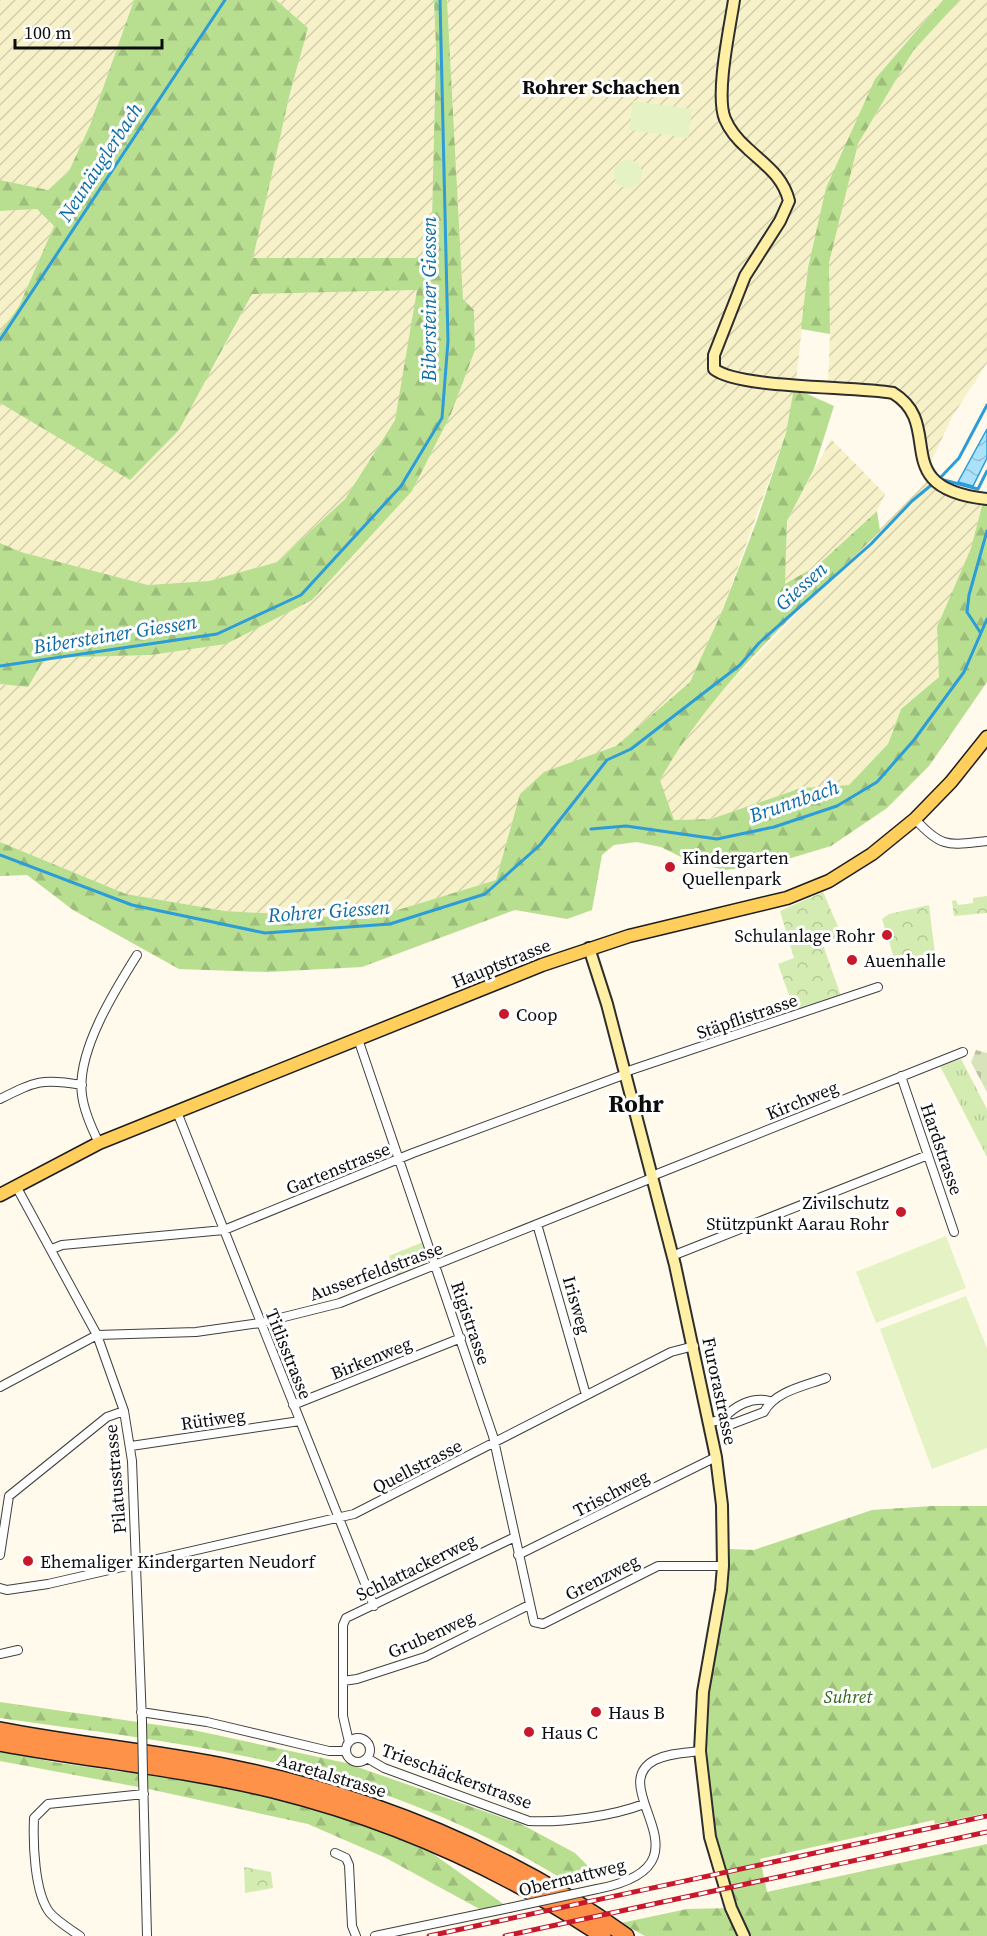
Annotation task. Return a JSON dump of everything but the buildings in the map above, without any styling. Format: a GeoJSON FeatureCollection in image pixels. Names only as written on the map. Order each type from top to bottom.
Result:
{"type":"FeatureCollection","features":[{"type":"Feature","properties":{"kind":"highway","name":"Aaretalstrasse"},"geometry":{"type":"LineString","coordinates":[[0,1730],[230,1767],[350,1798],[429,1827],[509,1864],[594,1914],[626,1936]]}},
{"type":"Feature","properties":{"kind":"highway","name":"Aaretalstrasse"},"geometry":{"type":"LineString","coordinates":[[0,1743],[230,1781],[352,1813],[421,1838],[493,1872],[530,1891],[603,1936]]}},
{"type":"Feature","properties":{"kind":"main road"},"geometry":{"type":"LineString","coordinates":[[734,0],[724,65],[724,117],[745,146],[779,176],[789,201],[780,221],[745,276],[714,355],[714,369],[720,374],[752,380],[893,393],[902,398],[913,416],[928,474],[935,483],[950,491],[987,498]]}},
{"type":"Feature","properties":{"kind":"main road","name":"Hauptstrasse"},"geometry":{"type":"LineString","coordinates":[[0,1195],[99,1143],[589,948],[747,909],[829,881],[856,864],[915,819],[951,782],[987,737]]}},
{"type":"Feature","properties":{"kind":"main road","name":"Furorastrasse"},"geometry":{"type":"LineString","coordinates":[[589,948],[602,983],[672,1256],[694,1346],[716,1457],[722,1505],[723,1566],[703,1692],[700,1751],[704,1807],[714,1851],[731,1908],[744,1936]]}},
{"type":"Feature","properties":{"kind":"street"},"geometry":{"type":"LineString","coordinates":[[915,819],[939,841],[957,844],[987,841]]}},
{"type":"Feature","properties":{"kind":"street"},"geometry":{"type":"LineString","coordinates":[[99,1143],[85,1106],[82,1085],[95,1031],[107,1005],[137,955]]}},
{"type":"Feature","properties":{"kind":"street","name":"Stäpflistrasse"},"geometry":{"type":"LineString","coordinates":[[626,1073],[878,987]]}},
{"type":"Feature","properties":{"kind":"street","name":"Rigistrasse"},"geometry":{"type":"LineString","coordinates":[[358,1039],[495,1443],[534,1622]]}},
{"type":"Feature","properties":{"kind":"street","name":"Kirchweg"},"geometry":{"type":"LineString","coordinates":[[652,1177],[963,1052]]}},
{"type":"Feature","properties":{"kind":"street","name":"Gartenstrasse"},"geometry":{"type":"LineString","coordinates":[[52,1249],[62,1245],[224,1230],[399,1159],[626,1073]]}},
{"type":"Feature","properties":{"kind":"street","name":"Hardstrasse"},"geometry":{"type":"LineString","coordinates":[[902,1076],[954,1232]]}},
{"type":"Feature","properties":{"kind":"street"},"geometry":{"type":"LineString","coordinates":[[0,1099],[29,1084],[44,1080],[82,1085]]}},
{"type":"Feature","properties":{"kind":"street","name":"Titlisstrasse"},"geometry":{"type":"LineString","coordinates":[[177,1112],[374,1606]]}},
{"type":"Feature","properties":{"kind":"street"},"geometry":{"type":"LineString","coordinates":[[672,1256],[709,1244],[928,1155]]}},
{"type":"Feature","properties":{"kind":"street","name":"Ausserfeldstrasse"},"geometry":{"type":"LineString","coordinates":[[97,1335],[196,1332],[261,1323],[340,1303],[652,1177]]}},
{"type":"Feature","properties":{"kind":"street","name":"Pilatusstrasse"},"geometry":{"type":"LineString","coordinates":[[16,1186],[97,1335],[124,1410],[130,1446],[137,1564],[144,1791]]}},
{"type":"Feature","properties":{"kind":"street","name":"Irisweg"},"geometry":{"type":"LineString","coordinates":[[537,1224],[586,1395]]}},
{"type":"Feature","properties":{"kind":"street"},"geometry":{"type":"LineString","coordinates":[[0,1387],[97,1335]]}},
{"type":"Feature","properties":{"kind":"street","name":"Birkenweg"},"geometry":{"type":"LineString","coordinates":[[293,1405],[461,1338]]}},
{"type":"Feature","properties":{"kind":"street","name":"Quellstrasse"},"geometry":{"type":"LineString","coordinates":[[0,1588],[48,1584],[354,1514],[671,1352],[694,1346]]}},
{"type":"Feature","properties":{"kind":"street"},"geometry":{"type":"LineString","coordinates":[[722,1420],[731,1409],[759,1398],[770,1401],[826,1378]]}},
{"type":"Feature","properties":{"kind":"street"},"geometry":{"type":"LineString","coordinates":[[710,1422],[722,1420],[732,1424],[764,1412],[770,1401]]}},
{"type":"Feature","properties":{"kind":"street"},"geometry":{"type":"LineString","coordinates":[[0,1555],[4,1496],[107,1417],[124,1410]]}},
{"type":"Feature","properties":{"kind":"street","name":"Rütiweg"},"geometry":{"type":"LineString","coordinates":[[130,1446],[300,1421]]}},
{"type":"Feature","properties":{"kind":"street","name":"Trischweg"},"geometry":{"type":"LineString","coordinates":[[518,1555],[716,1457]]}},
{"type":"Feature","properties":{"kind":"street","name":"Schlattackerweg"},"geometry":{"type":"LineString","coordinates":[[349,1742],[344,1729],[343,1625],[346,1618],[515,1537]]}},
{"type":"Feature","properties":{"kind":"street","name":"Grenzweg"},"geometry":{"type":"LineString","coordinates":[[534,1622],[543,1624],[658,1566],[723,1566]]}},
{"type":"Feature","properties":{"kind":"street","name":"Grubenweg"},"geometry":{"type":"LineString","coordinates":[[343,1681],[357,1679],[424,1657],[529,1605]]}},
{"type":"Feature","properties":{"kind":"street"},"geometry":{"type":"LineString","coordinates":[[0,1654],[18,1650]]}},
{"type":"Feature","properties":{"kind":"street","name":"Trieschäckerstrasse"},"geometry":{"type":"LineString","coordinates":[[141,1712],[207,1722],[329,1751],[346,1751],[352,1761],[360,1762],[367,1758],[370,1748],[367,1741],[358,1737],[349,1742]]}},
{"type":"Feature","properties":{"kind":"street"},"geometry":{"type":"LineString","coordinates":[[346,1751],[349,1742]]}},
{"type":"Feature","properties":{"kind":"street","name":"Obermattweg"},"geometry":{"type":"LineString","coordinates":[[375,1936],[622,1884],[637,1877],[652,1860],[657,1841],[639,1789],[640,1778],[652,1761],[677,1753],[700,1751]]}},
{"type":"Feature","properties":{"kind":"street","name":"Trieschäckerstrasse"},"geometry":{"type":"LineString","coordinates":[[367,1758],[395,1772],[529,1821],[554,1821],[628,1809],[644,1804]]}},
{"type":"Feature","properties":{"kind":"street"},"geometry":{"type":"LineString","coordinates":[[80,1936],[50,1912],[44,1902],[32,1851],[34,1818],[48,1804],[144,1791],[147,1936]]}},
{"type":"Feature","properties":{"kind":"street"},"geometry":{"type":"LineString","coordinates":[[335,1853],[346,1858],[349,1865],[352,1926],[356,1936]]}},
{"type":"Feature","properties":{"kind":"shaded area"},"geometry":{"type":"Polygon","coordinates":[[[0,0],[134,0],[90,125],[69,171],[48,190],[0,180],[0,0]]]}},
{"type":"Feature","properties":{"kind":"shaded area"},"geometry":{"type":"Polygon","coordinates":[[[276,0],[434,0],[436,51],[431,258],[252,258],[290,93],[308,28],[276,0]]]}},
{"type":"Feature","properties":{"kind":"shaded area"},"geometry":{"type":"Polygon","coordinates":[[[447,0],[943,0],[875,79],[808,268],[796,383],[786,433],[723,609],[690,682],[616,746],[544,772],[520,794],[496,880],[368,919],[225,911],[126,894],[0,842],[0,684],[28,687],[45,658],[151,655],[226,644],[412,491],[451,414],[475,350],[474,310],[463,299],[447,0]]]}},
{"type":"Feature","properties":{"kind":"shaded area"},"geometry":{"type":"Polygon","coordinates":[[[960,0],[987,0],[987,363],[952,417],[930,464],[902,398],[828,384],[829,263],[858,144],[913,51],[960,0]]]}},
{"type":"Feature","properties":{"kind":"shaded area"},"geometry":{"type":"Polygon","coordinates":[[[37,209],[54,226],[19,306],[0,333],[0,211],[37,209]]]}},
{"type":"Feature","properties":{"kind":"shaded area"},"geometry":{"type":"Polygon","coordinates":[[[418,290],[395,420],[345,499],[277,562],[209,581],[148,585],[21,552],[0,543],[0,403],[130,479],[216,363],[252,294],[418,290]]]}},
{"type":"Feature","properties":{"kind":"shaded area"},"geometry":{"type":"Polygon","coordinates":[[[831,439],[885,494],[877,511],[818,565],[785,585],[787,521],[831,439]]]}},
{"type":"Feature","properties":{"kind":"shaded area"},"geometry":{"type":"Polygon","coordinates":[[[930,478],[984,498],[971,548],[937,627],[939,677],[901,709],[888,744],[849,785],[801,788],[711,819],[674,820],[660,780],[679,745],[711,702],[930,478]]]}},
{"type":"Feature","properties":{"kind":"green space"},"geometry":{"type":"Polygon","coordinates":[[[134,0],[276,0],[308,28],[290,93],[253,258],[431,258],[436,51],[434,0],[447,0],[463,299],[474,310],[475,350],[451,414],[412,491],[312,600],[226,644],[151,655],[45,658],[28,687],[0,684],[0,543],[21,552],[148,585],[209,581],[277,562],[345,499],[395,420],[417,290],[252,294],[179,430],[130,480],[0,403],[0,333],[19,306],[54,226],[37,209],[0,211],[0,180],[48,190],[69,171],[90,125],[134,0]]]}},
{"type":"Feature","properties":{"kind":"green space"},"geometry":{"type":"Polygon","coordinates":[[[943,0],[960,0],[913,51],[858,144],[829,263],[830,334],[801,329],[808,268],[826,188],[875,79],[943,0]]]}},
{"type":"Feature","properties":{"kind":"green space"},"geometry":{"type":"Polygon","coordinates":[[[633,101],[692,109],[688,138],[629,130],[633,101]]]}},
{"type":"Feature","properties":{"kind":"green space"},"geometry":{"type":"Polygon","coordinates":[[[628,160],[638,164],[642,174],[638,184],[628,188],[618,184],[614,174],[618,164],[628,160]]]}},
{"type":"Feature","properties":{"kind":"green space"},"geometry":{"type":"Polygon","coordinates":[[[794,388],[834,406],[814,469],[787,521],[785,584],[818,565],[877,511],[880,531],[761,648],[706,711],[682,744],[660,780],[674,820],[711,819],[801,788],[849,785],[888,744],[901,709],[939,677],[937,627],[971,548],[984,498],[987,499],[987,682],[929,766],[887,808],[831,846],[768,865],[725,870],[691,862],[661,847],[636,842],[614,845],[602,855],[592,910],[567,919],[515,910],[362,967],[267,972],[179,969],[73,910],[27,875],[0,876],[0,842],[126,894],[225,911],[368,919],[496,880],[520,794],[544,772],[616,746],[690,682],[723,609],[756,523],[786,433],[794,388]]]}},
{"type":"Feature","properties":{"kind":"green space"},"geometry":{"type":"Polygon","coordinates":[[[823,892],[843,938],[823,945],[841,996],[795,1012],[778,964],[794,958],[780,911],[823,892]]]}},
{"type":"Feature","properties":{"kind":"green space"},"geometry":{"type":"Polygon","coordinates":[[[987,896],[987,913],[954,916],[952,901],[956,900],[958,905],[973,903],[973,898],[987,896]]]}},
{"type":"Feature","properties":{"kind":"green space"},"geometry":{"type":"Polygon","coordinates":[[[929,905],[935,954],[900,962],[894,958],[882,919],[889,914],[929,905]]]}},
{"type":"Feature","properties":{"kind":"green space"},"geometry":{"type":"Polygon","coordinates":[[[976,1050],[987,1053],[987,1092],[971,1062],[976,1050]]]}},
{"type":"Feature","properties":{"kind":"green space"},"geometry":{"type":"Polygon","coordinates":[[[961,1059],[987,1109],[987,1157],[940,1066],[961,1059]]]}},
{"type":"Feature","properties":{"kind":"green space"},"geometry":{"type":"Polygon","coordinates":[[[946,1236],[966,1288],[876,1323],[856,1272],[946,1236]]]}},
{"type":"Feature","properties":{"kind":"green space"},"geometry":{"type":"Polygon","coordinates":[[[423,1242],[427,1258],[424,1264],[397,1277],[389,1256],[423,1242]]]}},
{"type":"Feature","properties":{"kind":"green space"},"geometry":{"type":"Polygon","coordinates":[[[966,1296],[987,1348],[987,1448],[932,1469],[880,1329],[966,1296]]]}},
{"type":"Feature","properties":{"kind":"green space","name":"Suhret"},"geometry":{"type":"Polygon","coordinates":[[[932,1506],[987,1506],[987,1813],[935,1824],[934,1820],[760,1859],[767,1892],[987,1844],[987,1936],[645,1936],[621,1923],[687,1909],[730,1908],[713,1829],[708,1775],[707,1721],[730,1549],[754,1550],[872,1510],[932,1506]]]}},
{"type":"Feature","properties":{"kind":"green space"},"geometry":{"type":"Polygon","coordinates":[[[0,1702],[193,1730],[346,1763],[521,1824],[575,1853],[590,1868],[564,1880],[467,1828],[363,1787],[328,1776],[220,1751],[0,1718],[0,1702]]]}},
{"type":"Feature","properties":{"kind":"green space"},"geometry":{"type":"Polygon","coordinates":[[[0,1751],[53,1762],[216,1785],[335,1813],[432,1853],[509,1908],[485,1912],[386,1858],[308,1824],[144,1788],[0,1761],[0,1751]]]}},
{"type":"Feature","properties":{"kind":"green space"},"geometry":{"type":"Polygon","coordinates":[[[244,1867],[271,1872],[273,1888],[245,1893],[244,1867]]]}},
{"type":"Feature","properties":{"kind":"water"},"geometry":{"type":"Polygon","coordinates":[[[987,429],[987,458],[973,486],[958,482],[987,429]]]}},
{"type":"Feature","properties":{"kind":"waterway","name":"Neunäuglerbach"},"geometry":{"type":"LineString","coordinates":[[0,340],[225,0]]}},
{"type":"Feature","properties":{"kind":"waterway","name":"Bibersteiner Giessen"},"geometry":{"type":"LineString","coordinates":[[0,666],[217,634],[301,595],[401,486],[442,418],[448,341],[440,0]]}},
{"type":"Feature","properties":{"kind":"waterway","name":"Rohrer Giessen"},"geometry":{"type":"LineString","coordinates":[[0,855],[132,905],[265,933],[390,924],[485,894],[540,845],[607,760],[631,749],[740,665],[759,643],[871,544],[912,501],[941,477],[959,458],[987,405]]}},
{"type":"Feature","properties":{"kind":"waterway"},"geometry":{"type":"LineString","coordinates":[[940,479],[978,489],[987,471]]}},
{"type":"Feature","properties":{"kind":"waterway"},"geometry":{"type":"LineString","coordinates":[[980,632],[967,612],[969,595],[987,531]]}},
{"type":"Feature","properties":{"kind":"waterway","name":"Brunnbach"},"geometry":{"type":"LineString","coordinates":[[591,829],[626,826],[717,839],[774,827],[837,806],[877,782],[914,740],[964,672],[987,619]]}},
{"type":"Feature","properties":{"kind":"railway"},"geometry":{"type":"LineString","coordinates":[[429,1936],[987,1816]]}},
{"type":"Feature","properties":{"kind":"railway"},"geometry":{"type":"LineString","coordinates":[[505,1936],[987,1832]]}},
{"type":"Feature","properties":{"kind":"place","name":"Kindergarten Quellenpark"},"geometry":{"type":"Point","coordinates":[670,867]}},
{"type":"Feature","properties":{"kind":"place","name":"Schulanlage Rohr"},"geometry":{"type":"Point","coordinates":[887,935]}},
{"type":"Feature","properties":{"kind":"place","name":"Auenhalle"},"geometry":{"type":"Point","coordinates":[852,960]}},
{"type":"Feature","properties":{"kind":"place","name":"Coop"},"geometry":{"type":"Point","coordinates":[504,1014]}},
{"type":"Feature","properties":{"kind":"place","name":"Zivilschutz Stützpunkt Aarau Rohr"},"geometry":{"type":"Point","coordinates":[901,1212]}},
{"type":"Feature","properties":{"kind":"place","name":"Ehemaliger Kindergarten Neudorf"},"geometry":{"type":"Point","coordinates":[28,1561]}},
{"type":"Feature","properties":{"kind":"place","name":"Haus B"},"geometry":{"type":"Point","coordinates":[596,1712]}},
{"type":"Feature","properties":{"kind":"place","name":"Haus C"},"geometry":{"type":"Point","coordinates":[529,1732]}},
{"type":"Feature","properties":{"kind":"district","name":"Rohrer Schachen"},"geometry":{"type":"Point","coordinates":[601,87]}},
{"type":"Feature","properties":{"kind":"district","name":"Rohr"},"geometry":{"type":"Point","coordinates":[636,1103]}},
{"type":"Feature","properties":{"kind":"water label","name":"Giessen"},"geometry":{"type":"Point","coordinates":[801,586]}}]}
